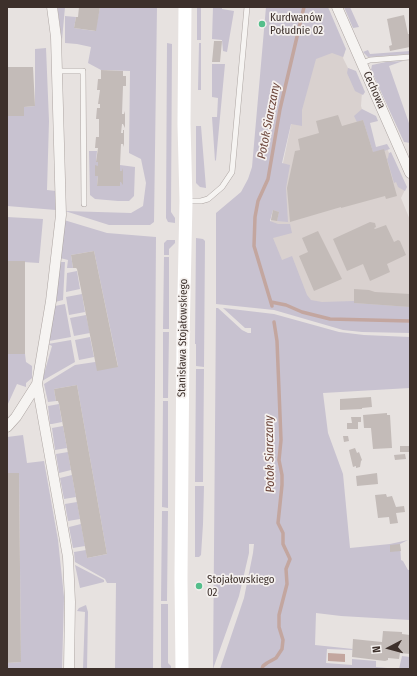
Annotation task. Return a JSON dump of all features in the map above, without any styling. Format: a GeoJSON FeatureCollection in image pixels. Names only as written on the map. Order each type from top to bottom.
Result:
{"type":"FeatureCollection","features":[{"type":"Feature","properties":{"kind":"street"},"geometry":{"type":"LineString","coordinates":[[52,7],[56,37],[61,215],[51,301],[36,384],[68,557],[70,602],[68,669]]}},
{"type":"Feature","properties":{"kind":"street","name":"Stanisława Stojałowskiego"},"geometry":{"type":"LineString","coordinates":[[182,669],[182,349],[186,201],[184,124],[185,7]]}},
{"type":"Feature","properties":{"kind":"street","name":"Cechowa"},"geometry":{"type":"LineString","coordinates":[[338,7],[410,173]]}},
{"type":"Feature","properties":{"kind":"street"},"geometry":{"type":"LineString","coordinates":[[7,427],[16,417],[36,384]]}},
{"type":"Feature","properties":{"kind":"lane"},"geometry":{"type":"LineString","coordinates":[[186,201],[201,201],[208,199],[222,187],[232,172],[247,7]]}},
{"type":"Feature","properties":{"kind":"lane"},"geometry":{"type":"LineString","coordinates":[[362,63],[370,60],[410,57]]}},
{"type":"Feature","properties":{"kind":"lane"},"geometry":{"type":"LineString","coordinates":[[57,71],[83,71],[84,204]]}},
{"type":"Feature","properties":{"kind":"shaded area"},"geometry":{"type":"Polygon","coordinates":[[[57,7],[65,7],[62,40],[58,12],[57,7]]]}},
{"type":"Feature","properties":{"kind":"shaded area"},"geometry":{"type":"Polygon","coordinates":[[[100,7],[157,7],[154,222],[150,225],[109,225],[65,211],[131,213],[143,206],[146,183],[141,159],[129,153],[130,71],[101,70],[88,63],[91,47],[65,43],[65,16],[76,17],[74,28],[95,31],[100,7]]]}},
{"type":"Feature","properties":{"kind":"shaded area"},"geometry":{"type":"Polygon","coordinates":[[[197,7],[201,7],[201,40],[197,40],[197,7]]]}},
{"type":"Feature","properties":{"kind":"shaded area"},"geometry":{"type":"Polygon","coordinates":[[[213,7],[222,7],[222,9],[234,11],[227,52],[223,51],[222,40],[212,39],[213,7]]]}},
{"type":"Feature","properties":{"kind":"shaded area"},"geometry":{"type":"Polygon","coordinates":[[[266,7],[328,7],[346,49],[343,57],[332,53],[316,59],[302,110],[302,126],[291,124],[282,163],[290,165],[286,188],[288,222],[277,221],[279,212],[273,210],[270,221],[278,224],[290,224],[292,233],[273,238],[282,260],[292,256],[307,295],[311,300],[322,302],[354,301],[354,303],[410,307],[410,333],[343,330],[274,310],[216,304],[216,213],[241,192],[252,167],[266,7]]]}},
{"type":"Feature","properties":{"kind":"shaded area"},"geometry":{"type":"Polygon","coordinates":[[[344,7],[350,7],[359,27],[353,28],[344,7]]]}},
{"type":"Feature","properties":{"kind":"shaded area"},"geometry":{"type":"Polygon","coordinates":[[[313,21],[345,52],[343,58],[348,68],[353,70],[362,92],[361,106],[374,148],[386,146],[405,190],[401,198],[410,220],[410,310],[295,302],[268,234],[313,21]]]}},
{"type":"Feature","properties":{"kind":"shaded area"},"geometry":{"type":"Polygon","coordinates":[[[167,43],[172,44],[171,212],[175,218],[175,223],[168,222],[166,218],[167,43]]]}},
{"type":"Feature","properties":{"kind":"shaded area"},"geometry":{"type":"Polygon","coordinates":[[[199,43],[201,43],[201,90],[198,90],[199,43]]]}},
{"type":"Feature","properties":{"kind":"shaded area"},"geometry":{"type":"Polygon","coordinates":[[[46,48],[49,121],[47,190],[56,191],[56,210],[7,206],[7,116],[24,107],[35,106],[35,49],[46,48]]]}},
{"type":"Feature","properties":{"kind":"shaded area"},"geometry":{"type":"Polygon","coordinates":[[[368,50],[370,54],[410,51],[410,54],[368,57],[363,52],[368,50]]]}},
{"type":"Feature","properties":{"kind":"shaded area"},"geometry":{"type":"Polygon","coordinates":[[[403,61],[389,66],[410,126],[410,143],[404,142],[371,70],[372,65],[403,61]]]}},
{"type":"Feature","properties":{"kind":"shaded area"},"geometry":{"type":"Polygon","coordinates":[[[212,64],[225,64],[215,161],[212,117],[217,117],[218,98],[212,97],[212,64]]]}},
{"type":"Feature","properties":{"kind":"shaded area"},"geometry":{"type":"Polygon","coordinates":[[[348,68],[356,71],[365,92],[363,95],[355,91],[347,73],[348,68]]]}},
{"type":"Feature","properties":{"kind":"shaded area"},"geometry":{"type":"Polygon","coordinates":[[[362,109],[376,116],[378,121],[370,123],[376,147],[387,144],[390,149],[373,152],[363,120],[357,122],[354,116],[362,109]]]}},
{"type":"Feature","properties":{"kind":"shaded area"},"geometry":{"type":"Polygon","coordinates":[[[196,126],[201,126],[206,188],[200,187],[196,183],[196,126]]]}},
{"type":"Feature","properties":{"kind":"shaded area"},"geometry":{"type":"Polygon","coordinates":[[[89,151],[97,151],[96,161],[98,162],[98,166],[95,166],[95,176],[98,176],[97,186],[120,186],[120,182],[123,182],[123,171],[120,171],[120,165],[135,167],[134,196],[129,201],[95,199],[90,195],[89,151]]]}},
{"type":"Feature","properties":{"kind":"shaded area"},"geometry":{"type":"Polygon","coordinates":[[[391,152],[407,187],[405,191],[398,187],[396,182],[394,183],[387,159],[389,153],[391,152]]]}},
{"type":"Feature","properties":{"kind":"shaded area"},"geometry":{"type":"Polygon","coordinates":[[[7,217],[43,219],[39,263],[7,261],[7,217]]]}},
{"type":"Feature","properties":{"kind":"shaded area"},"geometry":{"type":"Polygon","coordinates":[[[64,220],[107,233],[156,237],[153,669],[115,669],[116,583],[107,583],[105,579],[75,562],[74,552],[86,550],[87,558],[107,554],[77,385],[54,389],[56,401],[48,402],[44,384],[75,365],[95,362],[118,366],[94,251],[71,255],[73,268],[67,268],[68,260],[60,258],[64,220]]]}},
{"type":"Feature","properties":{"kind":"shaded area"},"geometry":{"type":"Polygon","coordinates":[[[196,238],[203,239],[205,241],[204,367],[196,366],[196,238]]]}},
{"type":"Feature","properties":{"kind":"shaded area"},"geometry":{"type":"Polygon","coordinates":[[[167,240],[175,240],[175,243],[169,249],[169,255],[164,255],[164,243],[167,240]]]}},
{"type":"Feature","properties":{"kind":"shaded area"},"geometry":{"type":"Polygon","coordinates":[[[164,257],[169,257],[169,329],[163,329],[164,257]]]}},
{"type":"Feature","properties":{"kind":"shaded area"},"geometry":{"type":"Polygon","coordinates":[[[59,262],[65,262],[63,300],[55,302],[59,262]]]}},
{"type":"Feature","properties":{"kind":"shaded area"},"geometry":{"type":"Polygon","coordinates":[[[77,271],[80,289],[66,292],[67,273],[77,271]]]}},
{"type":"Feature","properties":{"kind":"shaded area"},"geometry":{"type":"Polygon","coordinates":[[[82,294],[85,312],[69,315],[66,297],[82,294]]]}},
{"type":"Feature","properties":{"kind":"shaded area"},"geometry":{"type":"Polygon","coordinates":[[[65,304],[71,337],[49,341],[55,306],[65,304]]]}},
{"type":"Feature","properties":{"kind":"shaded area"},"geometry":{"type":"Polygon","coordinates":[[[216,308],[218,308],[242,330],[248,333],[251,333],[251,328],[245,328],[223,308],[274,314],[339,332],[364,335],[410,337],[410,388],[323,393],[328,433],[343,474],[350,548],[390,544],[408,540],[400,544],[401,560],[408,570],[410,570],[410,620],[316,613],[315,645],[353,649],[327,649],[326,663],[352,665],[352,659],[376,661],[376,667],[399,669],[220,669],[244,598],[254,544],[249,544],[249,553],[239,596],[213,669],[216,308]]]}},
{"type":"Feature","properties":{"kind":"shaded area"},"geometry":{"type":"Polygon","coordinates":[[[86,315],[90,333],[74,336],[70,318],[86,315]]]}},
{"type":"Feature","properties":{"kind":"shaded area"},"geometry":{"type":"Polygon","coordinates":[[[163,332],[169,332],[168,398],[163,398],[163,332]]]}},
{"type":"Feature","properties":{"kind":"shaded area"},"geometry":{"type":"Polygon","coordinates":[[[90,337],[94,357],[79,360],[75,340],[90,337]]]}},
{"type":"Feature","properties":{"kind":"shaded area"},"geometry":{"type":"Polygon","coordinates":[[[71,340],[75,362],[42,381],[52,346],[48,344],[71,340]]]}},
{"type":"Feature","properties":{"kind":"shaded area"},"geometry":{"type":"Polygon","coordinates":[[[7,354],[25,354],[26,362],[32,366],[32,378],[26,383],[26,387],[17,384],[7,406],[7,354]]]}},
{"type":"Feature","properties":{"kind":"shaded area"},"geometry":{"type":"Polygon","coordinates":[[[196,369],[204,369],[203,482],[195,482],[196,369]]]}},
{"type":"Feature","properties":{"kind":"shaded area"},"geometry":{"type":"Polygon","coordinates":[[[163,401],[168,401],[168,508],[162,507],[163,401]]]}},
{"type":"Feature","properties":{"kind":"shaded area"},"geometry":{"type":"Polygon","coordinates":[[[59,404],[62,422],[50,424],[48,406],[59,404]]]}},
{"type":"Feature","properties":{"kind":"shaded area"},"geometry":{"type":"Polygon","coordinates":[[[63,426],[67,448],[55,450],[52,428],[63,426]]]}},
{"type":"Feature","properties":{"kind":"shaded area"},"geometry":{"type":"Polygon","coordinates":[[[23,435],[27,463],[44,461],[58,540],[64,597],[62,669],[7,669],[7,663],[21,662],[19,473],[7,473],[7,437],[23,435]]]}},
{"type":"Feature","properties":{"kind":"shaded area"},"geometry":{"type":"Polygon","coordinates":[[[68,452],[71,470],[59,473],[56,454],[68,452]]]}},
{"type":"Feature","properties":{"kind":"shaded area"},"geometry":{"type":"Polygon","coordinates":[[[72,475],[76,497],[64,499],[60,478],[72,475]]]}},
{"type":"Feature","properties":{"kind":"shaded area"},"geometry":{"type":"Polygon","coordinates":[[[195,486],[204,486],[201,555],[199,557],[195,557],[195,486]]]}},
{"type":"Feature","properties":{"kind":"shaded area"},"geometry":{"type":"Polygon","coordinates":[[[77,502],[80,519],[68,521],[65,504],[77,502]]]}},
{"type":"Feature","properties":{"kind":"shaded area"},"geometry":{"type":"Polygon","coordinates":[[[162,511],[168,511],[167,601],[161,601],[162,511]]]}},
{"type":"Feature","properties":{"kind":"shaded area"},"geometry":{"type":"Polygon","coordinates":[[[81,524],[85,546],[73,548],[69,527],[81,524]]]}},
{"type":"Feature","properties":{"kind":"shaded area"},"geometry":{"type":"Polygon","coordinates":[[[75,565],[104,580],[104,582],[80,588],[75,565]]]}},
{"type":"Feature","properties":{"kind":"shaded area"},"geometry":{"type":"Polygon","coordinates":[[[161,604],[168,604],[168,663],[171,666],[171,669],[162,669],[161,667],[161,604]]]}},
{"type":"Feature","properties":{"kind":"shaded area"},"geometry":{"type":"Polygon","coordinates":[[[86,605],[88,612],[87,669],[83,669],[85,612],[77,611],[79,608],[86,605]]]}},
{"type":"Feature","properties":{"kind":"shaded area"},"geometry":{"type":"Polygon","coordinates":[[[328,653],[345,654],[345,662],[328,661],[328,653]]]}},
{"type":"Feature","properties":{"kind":"shaded area"},"geometry":{"type":"Polygon","coordinates":[[[402,656],[410,657],[410,669],[399,669],[402,656]]]}},
{"type":"Feature","properties":{"kind":"building"},"geometry":{"type":"Polygon","coordinates":[[[79,7],[100,7],[96,31],[74,28],[76,17],[78,17],[79,7]]]}},
{"type":"Feature","properties":{"kind":"building"},"geometry":{"type":"Polygon","coordinates":[[[404,15],[408,34],[410,34],[410,47],[390,51],[389,46],[392,45],[387,19],[404,15]]]}},
{"type":"Feature","properties":{"kind":"building"},"geometry":{"type":"Polygon","coordinates":[[[214,41],[222,41],[220,62],[212,62],[214,41]]]}},
{"type":"Feature","properties":{"kind":"building"},"geometry":{"type":"Polygon","coordinates":[[[7,67],[33,67],[35,106],[24,107],[24,116],[7,116],[7,67]]]}},
{"type":"Feature","properties":{"kind":"building"},"geometry":{"type":"Polygon","coordinates":[[[101,70],[123,71],[123,76],[126,76],[126,86],[123,86],[122,114],[124,114],[125,111],[125,128],[122,124],[121,133],[123,133],[124,130],[124,147],[123,144],[121,144],[120,165],[120,171],[122,171],[123,168],[123,185],[120,182],[120,186],[97,186],[98,176],[95,176],[95,165],[98,166],[98,162],[96,162],[98,148],[95,148],[96,137],[99,137],[99,119],[96,119],[97,108],[100,108],[100,104],[98,104],[100,90],[97,90],[98,79],[101,79],[101,70]]]}},
{"type":"Feature","properties":{"kind":"building"},"geometry":{"type":"Polygon","coordinates":[[[338,115],[342,126],[363,120],[373,152],[384,149],[397,196],[386,199],[385,196],[290,222],[287,188],[295,151],[300,150],[298,139],[319,133],[316,121],[338,115]]]}},
{"type":"Feature","properties":{"kind":"building"},"geometry":{"type":"Polygon","coordinates":[[[273,210],[279,212],[277,221],[271,220],[273,210]]]}},
{"type":"Feature","properties":{"kind":"building"},"geometry":{"type":"Polygon","coordinates":[[[370,222],[375,223],[375,229],[386,225],[394,242],[398,240],[400,241],[406,255],[387,264],[390,272],[370,281],[363,264],[347,271],[333,239],[370,222]]]}},
{"type":"Feature","properties":{"kind":"building"},"geometry":{"type":"Polygon","coordinates":[[[318,231],[342,279],[314,291],[299,256],[308,252],[302,238],[318,231]]]}},
{"type":"Feature","properties":{"kind":"building"},"geometry":{"type":"Polygon","coordinates":[[[94,251],[118,367],[97,371],[77,269],[73,268],[71,255],[94,251]]]}},
{"type":"Feature","properties":{"kind":"building"},"geometry":{"type":"Polygon","coordinates":[[[7,261],[25,261],[25,354],[7,354],[7,261]]]}},
{"type":"Feature","properties":{"kind":"building"},"geometry":{"type":"Polygon","coordinates":[[[354,289],[410,294],[410,307],[354,303],[354,289]]]}},
{"type":"Feature","properties":{"kind":"building"},"geometry":{"type":"Polygon","coordinates":[[[77,385],[107,554],[87,558],[59,404],[58,401],[56,401],[54,389],[77,385]]]}},
{"type":"Feature","properties":{"kind":"building"},"geometry":{"type":"Polygon","coordinates":[[[371,397],[372,407],[340,410],[340,399],[371,397]]]}},
{"type":"Feature","properties":{"kind":"building"},"geometry":{"type":"Polygon","coordinates":[[[387,413],[387,415],[390,415],[392,448],[373,449],[371,428],[364,428],[363,415],[387,413]]]}},
{"type":"Feature","properties":{"kind":"building"},"geometry":{"type":"Polygon","coordinates":[[[351,417],[361,417],[361,422],[358,422],[358,429],[347,429],[347,423],[352,423],[351,417]]]}},
{"type":"Feature","properties":{"kind":"building"},"geometry":{"type":"Polygon","coordinates":[[[343,436],[348,436],[349,441],[344,442],[343,436]]]}},
{"type":"Feature","properties":{"kind":"building"},"geometry":{"type":"Polygon","coordinates":[[[400,446],[409,446],[409,452],[400,452],[400,446]]]}},
{"type":"Feature","properties":{"kind":"building"},"geometry":{"type":"Polygon","coordinates":[[[355,448],[357,453],[359,452],[362,460],[360,467],[356,468],[356,466],[353,467],[349,450],[355,448]]]}},
{"type":"Feature","properties":{"kind":"building"},"geometry":{"type":"Polygon","coordinates":[[[405,454],[406,459],[395,460],[394,455],[405,454]]]}},
{"type":"Feature","properties":{"kind":"building"},"geometry":{"type":"Polygon","coordinates":[[[7,473],[19,473],[21,662],[7,663],[7,473]]]}},
{"type":"Feature","properties":{"kind":"building"},"geometry":{"type":"Polygon","coordinates":[[[377,473],[378,484],[357,486],[356,476],[377,473]]]}},
{"type":"Feature","properties":{"kind":"building"},"geometry":{"type":"Polygon","coordinates":[[[386,494],[387,497],[392,496],[396,507],[404,506],[405,512],[396,513],[398,523],[390,524],[389,517],[378,518],[375,495],[386,494]]]}},
{"type":"Feature","properties":{"kind":"building"},"geometry":{"type":"Polygon","coordinates":[[[400,544],[401,551],[390,552],[390,545],[400,544]]]}},
{"type":"Feature","properties":{"kind":"building"},"geometry":{"type":"Polygon","coordinates":[[[383,631],[402,632],[402,634],[410,635],[410,654],[400,653],[399,659],[388,658],[388,660],[385,661],[352,657],[353,639],[382,642],[383,631]]]}},
{"type":"Feature","properties":{"kind":"waterway","name":"Potok Siarczany"},"geometry":{"type":"LineString","coordinates":[[272,306],[254,246],[255,217],[258,201],[268,179],[280,109],[304,7]]}},
{"type":"Feature","properties":{"kind":"waterway"},"geometry":{"type":"LineString","coordinates":[[271,302],[286,305],[302,312],[330,319],[410,321]]}},
{"type":"Feature","properties":{"kind":"waterway","name":"Potok Siarczany"},"geometry":{"type":"LineString","coordinates":[[262,669],[263,666],[276,658],[282,649],[283,640],[279,627],[279,615],[287,584],[286,569],[290,559],[283,544],[283,533],[278,523],[282,475],[279,460],[281,440],[277,341],[274,322]]}},
{"type":"Feature","properties":{"kind":"place","name":"Kurdwanów Południe 02"},"geometry":{"type":"Point","coordinates":[262,24]}},
{"type":"Feature","properties":{"kind":"place","name":"Stojałowskiego 02"},"geometry":{"type":"Point","coordinates":[199,586]}}]}
